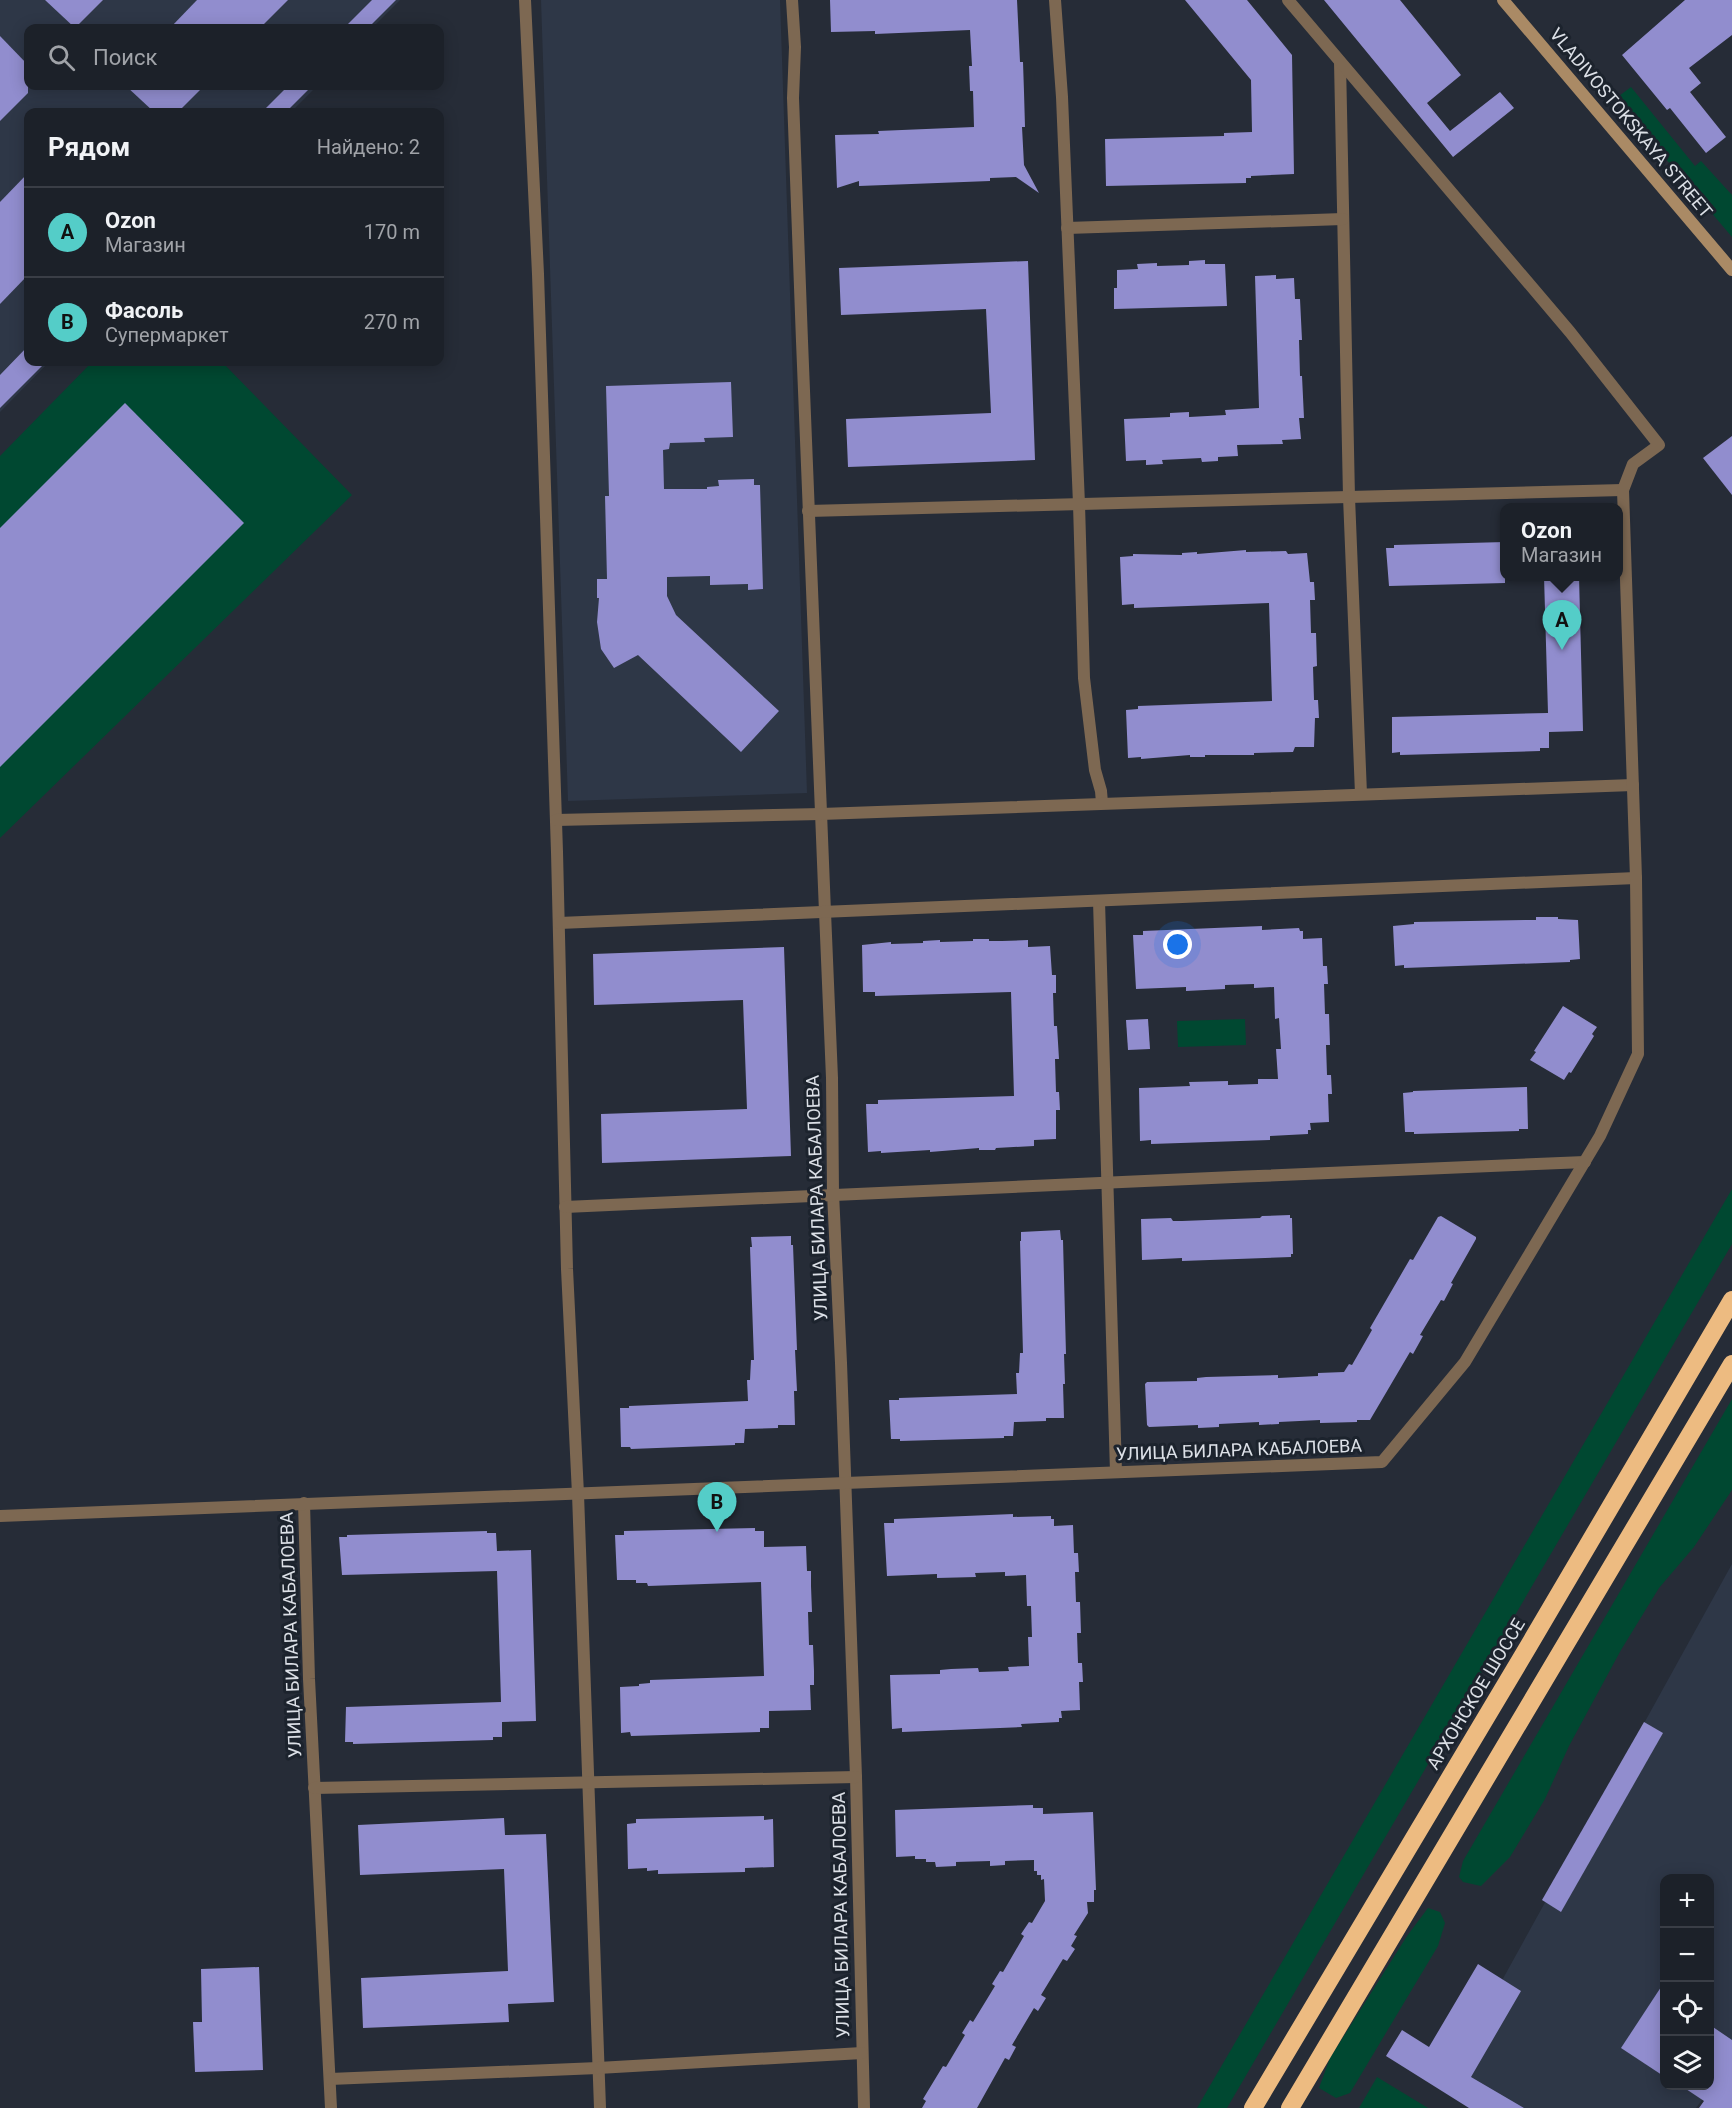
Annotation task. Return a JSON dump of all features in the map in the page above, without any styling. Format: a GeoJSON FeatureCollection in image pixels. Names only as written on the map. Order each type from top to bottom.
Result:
{"type":"FeatureCollection","features":[{"type":"Feature","properties":{"kind":"highway","name":"АРХОНСКОЕ ШОССЕ"},"geometry":{"type":"LineString","coordinates":[[1253,2108],[1732,1300]]}},
{"type":"Feature","properties":{"kind":"highway"},"geometry":{"type":"LineString","coordinates":[[1290,2108],[1732,1364]]}},
{"type":"Feature","properties":{"kind":"main road","name":"VLADIVOSTOKSKAYA STREET"},"geometry":{"type":"LineString","coordinates":[[1503,0],[1732,270]]}},
{"type":"Feature","properties":{"kind":"street"},"geometry":{"type":"LineString","coordinates":[[525,0],[539,286],[566,1207],[600,2108]]}},
{"type":"Feature","properties":{"kind":"street","name":"УЛИЦА БИЛАРА КАБАЛОЕВА"},"geometry":{"type":"LineString","coordinates":[[792,0],[795,47],[793,98],[808,511],[846,1484],[864,2108]]}},
{"type":"Feature","properties":{"kind":"street"},"geometry":{"type":"LineString","coordinates":[[1055,0],[1062,97],[1084,678],[1095,770],[1102,803]]}},
{"type":"Feature","properties":{"kind":"street"},"geometry":{"type":"LineString","coordinates":[[566,1207],[833,1193],[1108,1184],[1585,1162],[1600,1136],[1638,1054],[1634,785],[1623,490],[1633,464],[1659,445],[1570,332],[1288,0]]}},
{"type":"Feature","properties":{"kind":"street"},"geometry":{"type":"LineString","coordinates":[[1340,62],[1348,497],[1361,794]]}},
{"type":"Feature","properties":{"kind":"street"},"geometry":{"type":"LineString","coordinates":[[1067,228],[1343,219]]}},
{"type":"Feature","properties":{"kind":"street"},"geometry":{"type":"LineString","coordinates":[[808,511],[1623,490]]}},
{"type":"Feature","properties":{"kind":"street"},"geometry":{"type":"LineString","coordinates":[[556,820],[821,814],[1634,785]]}},
{"type":"Feature","properties":{"kind":"street"},"geometry":{"type":"LineString","coordinates":[[559,923],[1636,878]]}},
{"type":"Feature","properties":{"kind":"street"},"geometry":{"type":"LineString","coordinates":[[1099,901],[1116,1472]]}},
{"type":"Feature","properties":{"kind":"street","name":"УЛИЦА БИЛАРА КАБАЛОЕВА"},"geometry":{"type":"LineString","coordinates":[[331,2108],[314,1788],[304,1503],[1382,1462],[1465,1362],[1585,1162]]}},
{"type":"Feature","properties":{"kind":"street"},"geometry":{"type":"LineString","coordinates":[[0,1516],[304,1503]]}},
{"type":"Feature","properties":{"kind":"street","name":"УЛИЦА БИЛАРА КАБАЛОЕВА"},"geometry":{"type":"LineString","coordinates":[[314,1788],[856,1777]]}},
{"type":"Feature","properties":{"kind":"street","name":"УЛИЦА БИЛАРА КАБАЛОЕВА"},"geometry":{"type":"LineString","coordinates":[[330,2079],[598,2068],[862,2053]]}},
{"type":"Feature","properties":{"kind":"shaded area"},"geometry":{"type":"Polygon","coordinates":[[[0,0],[400,0],[376,24],[24,24],[24,90],[313,90],[295,108],[24,108],[24,366],[45,366],[0,412],[0,0]]]}},
{"type":"Feature","properties":{"kind":"shaded area"},"geometry":{"type":"Polygon","coordinates":[[[541,0],[780,0],[807,793],[568,801],[541,0]]]}},
{"type":"Feature","properties":{"kind":"shaded area"},"geometry":{"type":"Polygon","coordinates":[[[1732,1564],[1732,2059],[1714,2084],[1714,1874],[1660,1874],[1660,2090],[1709,2090],[1696,2108],[1472,2108],[1442,2089],[1732,1564]]]}},
{"type":"Feature","properties":{"kind":"green space"},"geometry":{"type":"Polygon","coordinates":[[[1631,87],[1695,166],[1701,161],[1732,195],[1732,237],[1615,99],[1631,87]]]}},
{"type":"Feature","properties":{"kind":"green space"},"geometry":{"type":"Polygon","coordinates":[[[88,366],[226,366],[352,495],[0,838],[0,456],[88,366]]]}},
{"type":"Feature","properties":{"kind":"green space"},"geometry":{"type":"Polygon","coordinates":[[[1245,1019],[1246,1045],[1178,1047],[1177,1021],[1245,1019]]]}},
{"type":"Feature","properties":{"kind":"green space"},"geometry":{"type":"Polygon","coordinates":[[[1732,1189],[1732,1244],[1227,2108],[1197,2108],[1732,1189]]]}},
{"type":"Feature","properties":{"kind":"green space"},"geometry":{"type":"Polygon","coordinates":[[[1732,1399],[1732,1490],[1694,1547],[1659,1588],[1621,1650],[1569,1746],[1545,1799],[1510,1857],[1481,1886],[1463,1882],[1459,1877],[1463,1861],[1732,1399]]]}},
{"type":"Feature","properties":{"kind":"green space"},"geometry":{"type":"Polygon","coordinates":[[[1428,1908],[1440,1912],[1445,1923],[1438,1946],[1350,2093],[1336,2098],[1319,2088],[1330,2058],[1407,1936],[1428,1908]]]}},
{"type":"Feature","properties":{"kind":"green space"},"geometry":{"type":"Polygon","coordinates":[[[1377,2077],[1428,2108],[1359,2108],[1377,2077]]]}},
{"type":"Feature","properties":{"kind":"building"},"geometry":{"type":"Polygon","coordinates":[[[45,0],[103,0],[79,24],[71,24],[45,0]]]}},
{"type":"Feature","properties":{"kind":"building"},"geometry":{"type":"Polygon","coordinates":[[[197,0],[288,0],[264,24],[174,24],[197,0]]]}},
{"type":"Feature","properties":{"kind":"building"},"geometry":{"type":"Polygon","coordinates":[[[372,0],[396,0],[372,24],[348,24],[372,0]]]}},
{"type":"Feature","properties":{"kind":"building"},"geometry":{"type":"Polygon","coordinates":[[[830,0],[1017,0],[1020,62],[1023,62],[1024,165],[1039,193],[1016,177],[990,178],[990,181],[859,186],[859,181],[837,188],[835,135],[974,127],[973,91],[970,91],[969,66],[972,66],[970,30],[875,34],[875,31],[831,32],[830,0]]]}},
{"type":"Feature","properties":{"kind":"building"},"geometry":{"type":"Polygon","coordinates":[[[1185,0],[1247,0],[1292,55],[1294,174],[1251,176],[1251,178],[1246,178],[1246,183],[1106,186],[1105,139],[1224,136],[1224,133],[1252,132],[1251,80],[1185,0]]]}},
{"type":"Feature","properties":{"kind":"building"},"geometry":{"type":"Polygon","coordinates":[[[1324,0],[1400,0],[1461,75],[1427,103],[1450,131],[1500,92],[1514,108],[1453,157],[1324,0]]]}},
{"type":"Feature","properties":{"kind":"building"},"geometry":{"type":"Polygon","coordinates":[[[1685,0],[1732,0],[1732,35],[1689,68],[1701,83],[1690,92],[1726,137],[1706,153],[1670,108],[1667,110],[1622,55],[1685,0]]]}},
{"type":"Feature","properties":{"kind":"building"},"geometry":{"type":"Polygon","coordinates":[[[0,36],[24,61],[24,90],[28,90],[28,93],[0,121],[0,36]]]}},
{"type":"Feature","properties":{"kind":"building"},"geometry":{"type":"Polygon","coordinates":[[[130,90],[200,90],[182,108],[150,108],[130,90]]]}},
{"type":"Feature","properties":{"kind":"building"},"geometry":{"type":"Polygon","coordinates":[[[284,90],[308,90],[290,108],[266,108],[284,90]]]}},
{"type":"Feature","properties":{"kind":"building"},"geometry":{"type":"Polygon","coordinates":[[[24,177],[24,279],[0,304],[0,202],[24,177]]]}},
{"type":"Feature","properties":{"kind":"building"},"geometry":{"type":"Polygon","coordinates":[[[1205,260],[1205,264],[1225,264],[1227,306],[1114,309],[1117,270],[1138,269],[1137,264],[1189,265],[1189,261],[1205,260]]]}},
{"type":"Feature","properties":{"kind":"building"},"geometry":{"type":"Polygon","coordinates":[[[1028,261],[1035,460],[848,467],[846,419],[991,413],[986,309],[841,315],[839,268],[1028,261]]]}},
{"type":"Feature","properties":{"kind":"building"},"geometry":{"type":"Polygon","coordinates":[[[1276,275],[1276,279],[1294,278],[1295,299],[1300,299],[1302,340],[1299,340],[1300,376],[1302,376],[1304,418],[1299,418],[1301,439],[1282,440],[1283,444],[1237,445],[1238,456],[1218,457],[1218,461],[1202,462],[1201,458],[1162,460],[1163,464],[1146,465],[1146,460],[1126,461],[1124,419],[1170,417],[1170,413],[1189,412],[1189,417],[1226,415],[1225,410],[1259,408],[1255,276],[1276,275]]]}},
{"type":"Feature","properties":{"kind":"building"},"geometry":{"type":"Polygon","coordinates":[[[24,350],[24,366],[42,366],[0,408],[0,375],[24,350]]]}},
{"type":"Feature","properties":{"kind":"building"},"geometry":{"type":"Polygon","coordinates":[[[731,382],[733,437],[704,438],[705,442],[670,443],[669,449],[663,450],[664,489],[707,489],[707,487],[719,486],[718,480],[754,479],[754,485],[760,485],[763,589],[748,590],[748,584],[710,585],[710,576],[667,577],[667,596],[676,615],[779,711],[741,752],[638,655],[614,668],[601,649],[597,622],[599,598],[597,598],[597,579],[607,579],[605,496],[609,496],[606,386],[731,382]]]}},
{"type":"Feature","properties":{"kind":"building"},"geometry":{"type":"Polygon","coordinates":[[[125,403],[244,523],[0,767],[0,528],[125,403]]]}},
{"type":"Feature","properties":{"kind":"building"},"geometry":{"type":"Polygon","coordinates":[[[1732,436],[1732,495],[1703,458],[1732,436]]]}},
{"type":"Feature","properties":{"kind":"building"},"geometry":{"type":"Polygon","coordinates":[[[1500,542],[1500,581],[1505,581],[1505,583],[1389,586],[1386,548],[1394,548],[1394,545],[1500,542]]]}},
{"type":"Feature","properties":{"kind":"building"},"geometry":{"type":"Polygon","coordinates":[[[1246,550],[1246,552],[1307,553],[1310,582],[1314,582],[1315,600],[1310,600],[1311,633],[1316,633],[1317,666],[1313,667],[1314,700],[1318,700],[1319,718],[1315,718],[1314,747],[1295,747],[1293,752],[1254,753],[1254,755],[1128,758],[1126,710],[1138,709],[1138,706],[1272,701],[1269,603],[1134,608],[1134,604],[1122,605],[1120,557],[1133,556],[1133,554],[1182,555],[1182,553],[1246,550]]]}},
{"type":"Feature","properties":{"kind":"building"},"geometry":{"type":"Polygon","coordinates":[[[1544,581],[1579,581],[1583,731],[1549,732],[1549,748],[1540,748],[1540,751],[1400,755],[1400,752],[1392,753],[1392,717],[1548,713],[1544,581]]]}},
{"type":"Feature","properties":{"kind":"building"},"geometry":{"type":"Polygon","coordinates":[[[1536,917],[1578,920],[1580,959],[1570,960],[1570,962],[1404,968],[1404,965],[1395,966],[1393,926],[1414,924],[1414,922],[1536,920],[1536,917]]]}},
{"type":"Feature","properties":{"kind":"building"},"geometry":{"type":"Polygon","coordinates":[[[1262,926],[1262,930],[1299,928],[1303,931],[1303,939],[1322,938],[1323,966],[1327,966],[1328,984],[1324,984],[1325,1014],[1329,1014],[1330,1045],[1326,1045],[1327,1075],[1331,1075],[1332,1094],[1328,1094],[1329,1122],[1310,1123],[1311,1130],[1308,1130],[1308,1134],[1270,1136],[1270,1140],[1151,1144],[1151,1140],[1140,1141],[1139,1088],[1190,1086],[1189,1082],[1228,1081],[1228,1085],[1258,1084],[1258,1079],[1278,1079],[1276,1049],[1281,1049],[1279,1018],[1275,1019],[1274,987],[1254,988],[1254,984],[1225,985],[1225,989],[1186,991],[1186,987],[1136,989],[1133,935],[1143,935],[1143,931],[1262,926]]]}},
{"type":"Feature","properties":{"kind":"building"},"geometry":{"type":"Polygon","coordinates":[[[973,939],[1028,940],[1028,947],[1050,946],[1052,975],[1056,975],[1056,993],[1053,993],[1054,1026],[1057,1026],[1059,1059],[1055,1059],[1056,1092],[1059,1092],[1060,1110],[1056,1110],[1056,1139],[1034,1140],[1034,1146],[996,1148],[995,1150],[979,1150],[979,1148],[930,1152],[930,1150],[868,1152],[866,1104],[878,1104],[878,1100],[1014,1096],[1011,992],[875,996],[875,992],[863,992],[862,945],[891,942],[891,944],[923,943],[923,941],[940,940],[940,942],[973,941],[973,939]]]}},
{"type":"Feature","properties":{"kind":"building"},"geometry":{"type":"Polygon","coordinates":[[[784,947],[791,1156],[602,1163],[601,1114],[747,1109],[743,1000],[594,1005],[593,954],[784,947]]]}},
{"type":"Feature","properties":{"kind":"building"},"geometry":{"type":"Polygon","coordinates":[[[1563,1006],[1597,1027],[1592,1034],[1594,1036],[1571,1073],[1569,1072],[1564,1080],[1530,1060],[1563,1006]]]}},
{"type":"Feature","properties":{"kind":"building"},"geometry":{"type":"Polygon","coordinates":[[[1148,1019],[1150,1049],[1128,1050],[1126,1020],[1148,1019]]]}},
{"type":"Feature","properties":{"kind":"building"},"geometry":{"type":"Polygon","coordinates":[[[1527,1087],[1528,1129],[1414,1134],[1414,1132],[1405,1132],[1403,1093],[1527,1087]]]}},
{"type":"Feature","properties":{"kind":"building"},"geometry":{"type":"Polygon","coordinates":[[[1290,1215],[1293,1254],[1291,1257],[1182,1261],[1182,1258],[1142,1260],[1141,1219],[1171,1218],[1173,1221],[1182,1221],[1290,1215]]]}},
{"type":"Feature","properties":{"kind":"building"},"geometry":{"type":"Polygon","coordinates":[[[1441,1216],[1476,1239],[1451,1283],[1453,1284],[1444,1301],[1441,1300],[1420,1335],[1423,1336],[1413,1354],[1410,1352],[1370,1420],[1320,1423],[1320,1420],[1259,1425],[1259,1422],[1219,1424],[1219,1427],[1198,1428],[1198,1425],[1149,1427],[1147,1425],[1145,1384],[1147,1382],[1197,1381],[1197,1378],[1206,1377],[1318,1376],[1318,1373],[1344,1372],[1349,1364],[1352,1365],[1372,1330],[1370,1328],[1410,1259],[1413,1260],[1438,1217],[1441,1216]]]}},
{"type":"Feature","properties":{"kind":"building"},"geometry":{"type":"Polygon","coordinates":[[[1060,1230],[1061,1240],[1063,1240],[1066,1354],[1064,1354],[1065,1384],[1063,1384],[1064,1418],[1014,1422],[1013,1436],[1004,1436],[1004,1438],[900,1441],[900,1439],[891,1439],[889,1400],[1017,1394],[1016,1373],[1019,1373],[1020,1353],[1023,1353],[1021,1232],[1060,1230]]]}},
{"type":"Feature","properties":{"kind":"building"},"geometry":{"type":"Polygon","coordinates":[[[791,1236],[797,1350],[795,1350],[797,1391],[794,1391],[795,1425],[745,1429],[744,1443],[735,1443],[735,1445],[631,1449],[621,1447],[620,1408],[748,1401],[747,1380],[750,1380],[751,1360],[754,1360],[751,1237],[791,1236]]]}},
{"type":"Feature","properties":{"kind":"building"},"geometry":{"type":"Polygon","coordinates":[[[1013,1514],[1013,1517],[1051,1516],[1051,1519],[1054,1519],[1054,1526],[1073,1525],[1074,1553],[1078,1553],[1079,1572],[1075,1572],[1076,1602],[1080,1602],[1081,1633],[1077,1633],[1078,1663],[1082,1663],[1083,1682],[1079,1682],[1080,1710],[1061,1711],[1062,1718],[1059,1718],[1059,1722],[1021,1724],[1022,1727],[902,1732],[902,1728],[892,1729],[890,1675],[940,1674],[940,1670],[978,1668],[979,1672],[1009,1671],[1008,1667],[1029,1666],[1028,1637],[1032,1637],[1031,1606],[1027,1606],[1026,1575],[1005,1576],[1005,1572],[975,1573],[976,1577],[937,1578],[937,1574],[887,1576],[884,1523],[894,1523],[894,1519],[1013,1514]]]}},
{"type":"Feature","properties":{"kind":"building"},"geometry":{"type":"Polygon","coordinates":[[[755,1528],[755,1531],[764,1531],[764,1547],[806,1546],[807,1571],[811,1571],[812,1612],[808,1612],[809,1645],[813,1645],[814,1685],[810,1685],[811,1710],[769,1711],[769,1728],[760,1728],[760,1732],[631,1736],[630,1732],[621,1733],[620,1687],[639,1686],[639,1684],[650,1683],[650,1680],[764,1676],[761,1582],[648,1586],[647,1583],[636,1583],[636,1580],[617,1580],[615,1535],[624,1535],[624,1531],[755,1528]]]}},
{"type":"Feature","properties":{"kind":"building"},"geometry":{"type":"Polygon","coordinates":[[[487,1531],[487,1533],[496,1533],[497,1551],[531,1550],[536,1721],[502,1722],[502,1737],[493,1737],[493,1740],[353,1744],[353,1742],[345,1742],[346,1707],[501,1702],[497,1571],[342,1575],[339,1537],[487,1531]]]}},
{"type":"Feature","properties":{"kind":"building"},"geometry":{"type":"Polygon","coordinates":[[[1644,1722],[1663,1733],[1561,1912],[1542,1900],[1644,1722]]]}},
{"type":"Feature","properties":{"kind":"building"},"geometry":{"type":"Polygon","coordinates":[[[1033,1805],[1033,1808],[1043,1808],[1043,1814],[1093,1812],[1096,1890],[1094,1890],[1094,1902],[1087,1902],[1088,1913],[1074,1935],[1077,1936],[1071,1946],[1075,1949],[1067,1961],[1063,1959],[1041,1995],[1046,1998],[1038,2011],[1034,2008],[1012,2045],[1016,2047],[1009,2060],[1005,2058],[977,2108],[922,2108],[926,2101],[923,2099],[965,2035],[962,2033],[970,2020],[973,2022],[995,1986],[992,1984],[1000,1971],[1003,1972],[1024,1936],[1021,1934],[1029,1922],[1032,1923],[1045,1901],[1044,1879],[1041,1880],[1041,1875],[1037,1875],[1037,1871],[1034,1871],[1034,1860],[1005,1861],[1005,1865],[990,1866],[990,1861],[956,1862],[956,1866],[936,1867],[935,1862],[915,1859],[915,1856],[896,1857],[895,1810],[1033,1805]]]}},
{"type":"Feature","properties":{"kind":"building"},"geometry":{"type":"Polygon","coordinates":[[[764,1816],[764,1820],[773,1819],[774,1867],[745,1868],[745,1872],[658,1874],[658,1870],[647,1871],[647,1868],[628,1869],[627,1824],[636,1823],[636,1819],[764,1816]]]}},
{"type":"Feature","properties":{"kind":"building"},"geometry":{"type":"Polygon","coordinates":[[[504,1818],[505,1835],[546,1834],[554,2002],[508,2004],[509,2022],[363,2028],[361,1978],[508,1971],[504,1869],[360,1875],[358,1825],[504,1818]]]}},
{"type":"Feature","properties":{"kind":"building"},"geometry":{"type":"Polygon","coordinates":[[[1478,1964],[1521,1991],[1471,2077],[1524,2108],[1469,2108],[1386,2056],[1402,2030],[1429,2047],[1478,1964]]]}},
{"type":"Feature","properties":{"kind":"building"},"geometry":{"type":"Polygon","coordinates":[[[259,1967],[263,2070],[195,2072],[193,2022],[202,2022],[201,1969],[259,1967]]]}},
{"type":"Feature","properties":{"kind":"building"},"geometry":{"type":"Polygon","coordinates":[[[1660,1989],[1660,2074],[1621,2048],[1660,1989]]]}},
{"type":"Feature","properties":{"kind":"building"},"geometry":{"type":"Polygon","coordinates":[[[1714,2028],[1732,2040],[1732,2108],[1699,2108],[1704,2101],[1688,2090],[1714,2090],[1714,2028]]]}},
{"type":"Feature","properties":{"kind":"place","name":"Ozon"},"geometry":{"type":"Point","coordinates":[1562,650]}},
{"type":"Feature","properties":{"kind":"place","name":"Фасоль"},"geometry":{"type":"Point","coordinates":[717,1532]}}]}
